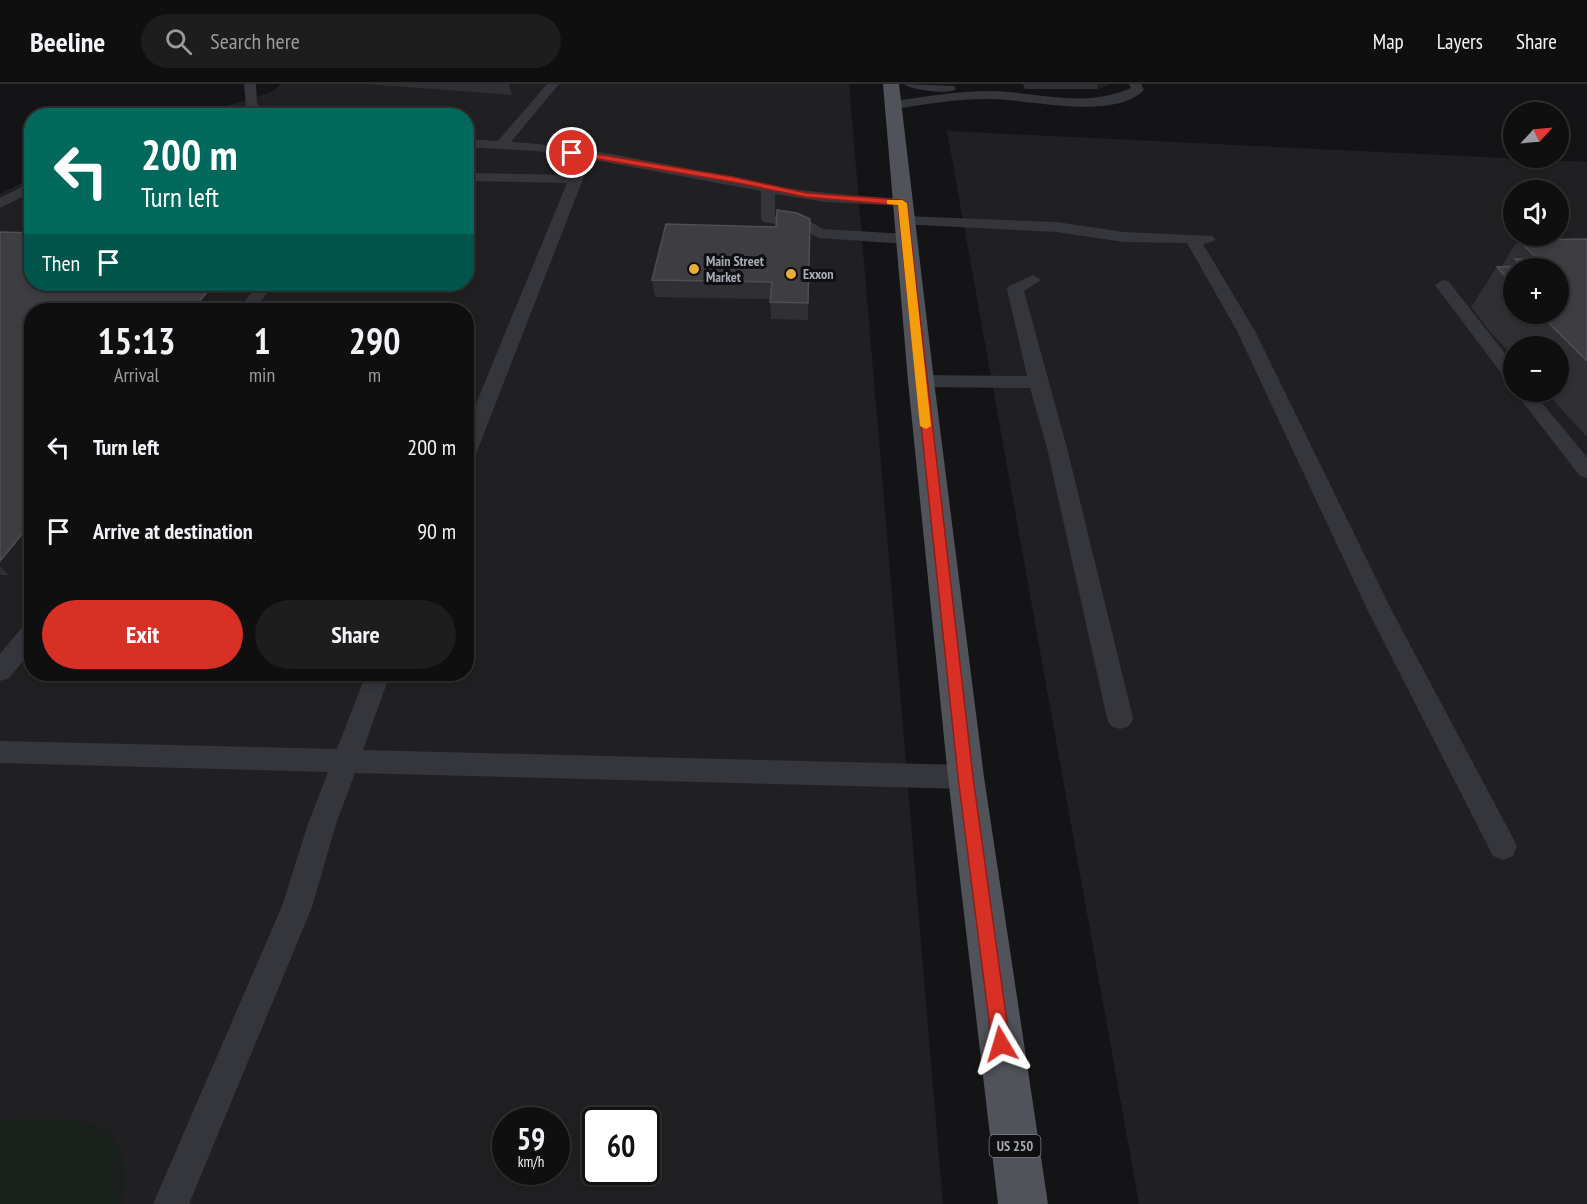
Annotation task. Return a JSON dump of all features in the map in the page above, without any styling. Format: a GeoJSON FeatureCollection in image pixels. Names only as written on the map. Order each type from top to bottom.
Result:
{"type":"FeatureCollection","features":[{"type":"Feature","properties":{"kind":"main road","name":"US 250"},"geometry":{"type":"LineString","coordinates":[[891,84],[921,381],[966,777],[1023,1204]]}},
{"type":"Feature","properties":{"kind":"lane"},"geometry":{"type":"LineString","coordinates":[[250,84],[249,91],[256,108]]}},
{"type":"Feature","properties":{"kind":"lane"},"geometry":{"type":"LineString","coordinates":[[502,144],[553,84]]}},
{"type":"Feature","properties":{"kind":"lane"},"geometry":{"type":"LineString","coordinates":[[910,84],[982,95],[1094,104],[1126,96],[1138,90],[1135,84]]}},
{"type":"Feature","properties":{"kind":"lane"},"geometry":{"type":"LineString","coordinates":[[893,105],[982,95]]}},
{"type":"Feature","properties":{"kind":"lane"},"geometry":{"type":"LineString","coordinates":[[474,143],[502,144],[590,155],[825,198],[904,221]]}},
{"type":"Feature","properties":{"kind":"lane"},"geometry":{"type":"LineString","coordinates":[[474,434],[576,178],[590,155]]}},
{"type":"Feature","properties":{"kind":"lane"},"geometry":{"type":"LineString","coordinates":[[474,177],[576,178]]}},
{"type":"Feature","properties":{"kind":"lane"},"geometry":{"type":"LineString","coordinates":[[768,188],[768,219],[802,223],[819,233],[904,221],[1056,227],[1124,237],[1201,238],[1380,611],[1503,848]]}},
{"type":"Feature","properties":{"kind":"lane"},"geometry":{"type":"LineString","coordinates":[[0,204],[24,190]]}},
{"type":"Feature","properties":{"kind":"lane"},"geometry":{"type":"LineString","coordinates":[[1033,280],[1015,289],[1057,448],[1120,718]]}},
{"type":"Feature","properties":{"kind":"lane"},"geometry":{"type":"LineString","coordinates":[[1443,285],[1503,364]]}},
{"type":"Feature","properties":{"kind":"lane"},"geometry":{"type":"LineString","coordinates":[[251,303],[261,291]]}},
{"type":"Feature","properties":{"kind":"lane"},"geometry":{"type":"LineString","coordinates":[[921,381],[1038,382]]}},
{"type":"Feature","properties":{"kind":"lane"},"geometry":{"type":"LineString","coordinates":[[1532,402],[1587,471]]}},
{"type":"Feature","properties":{"kind":"lane"},"geometry":{"type":"LineString","coordinates":[[0,671],[24,642]]}},
{"type":"Feature","properties":{"kind":"lane"},"geometry":{"type":"LineString","coordinates":[[171,1204],[297,907],[345,762],[375,681]]}},
{"type":"Feature","properties":{"kind":"lane"},"geometry":{"type":"LineString","coordinates":[[0,752],[966,777]]}},
{"type":"Feature","properties":{"kind":"shaded area"},"geometry":{"type":"Polygon","coordinates":[[[281,84],[849,84],[943,1204],[0,1204],[0,194],[24,182],[24,291],[474,291],[474,108],[220,108],[272,92],[281,84]]]}},
{"type":"Feature","properties":{"kind":"shaded area"},"geometry":{"type":"Polygon","coordinates":[[[947,131],[1503,158],[1503,168],[1569,168],[1569,161],[1587,162],[1587,1204],[1139,1204],[947,131]]]}},
{"type":"Feature","properties":{"kind":"shaded area"},"geometry":{"type":"Polygon","coordinates":[[[0,1120],[74,1120],[94,1124],[109,1133],[120,1148],[124,1171],[122,1204],[0,1204],[0,1120]]]}},
{"type":"Feature","properties":{"kind":"building"},"geometry":{"type":"Polygon","coordinates":[[[777,210],[797,213],[810,219],[808,303],[770,302],[772,282],[652,280],[666,224],[776,227],[777,210]]]}},
{"type":"Feature","properties":{"kind":"building"},"geometry":{"type":"Polygon","coordinates":[[[0,232],[24,233],[24,291],[208,291],[198,303],[24,303],[24,532],[0,561],[0,232]]]}},
{"type":"Feature","properties":{"kind":"building"},"geometry":{"type":"Polygon","coordinates":[[[1569,239],[1587,239],[1587,361],[1569,343],[1569,336],[1562,336],[1550,324],[1569,324],[1569,258],[1537,258],[1524,246],[1569,246],[1569,239]]]}},
{"type":"Feature","properties":{"kind":"slow traffic"},"geometry":{"type":"LineString","coordinates":[[890,202],[902,203],[926,426]]}},
{"type":"Feature","properties":{"kind":"place","name":"Main Street Market"},"geometry":{"type":"Point","coordinates":[694,269]}},
{"type":"Feature","properties":{"kind":"place","name":"Exxon"},"geometry":{"type":"Point","coordinates":[791,274]}},
{"type":"Feature","properties":{"kind":"route"},"geometry":{"type":"LineString","coordinates":[[572,153],[646,164],[825,198],[902,203],[966,777],[1001,1044]]}}]}
